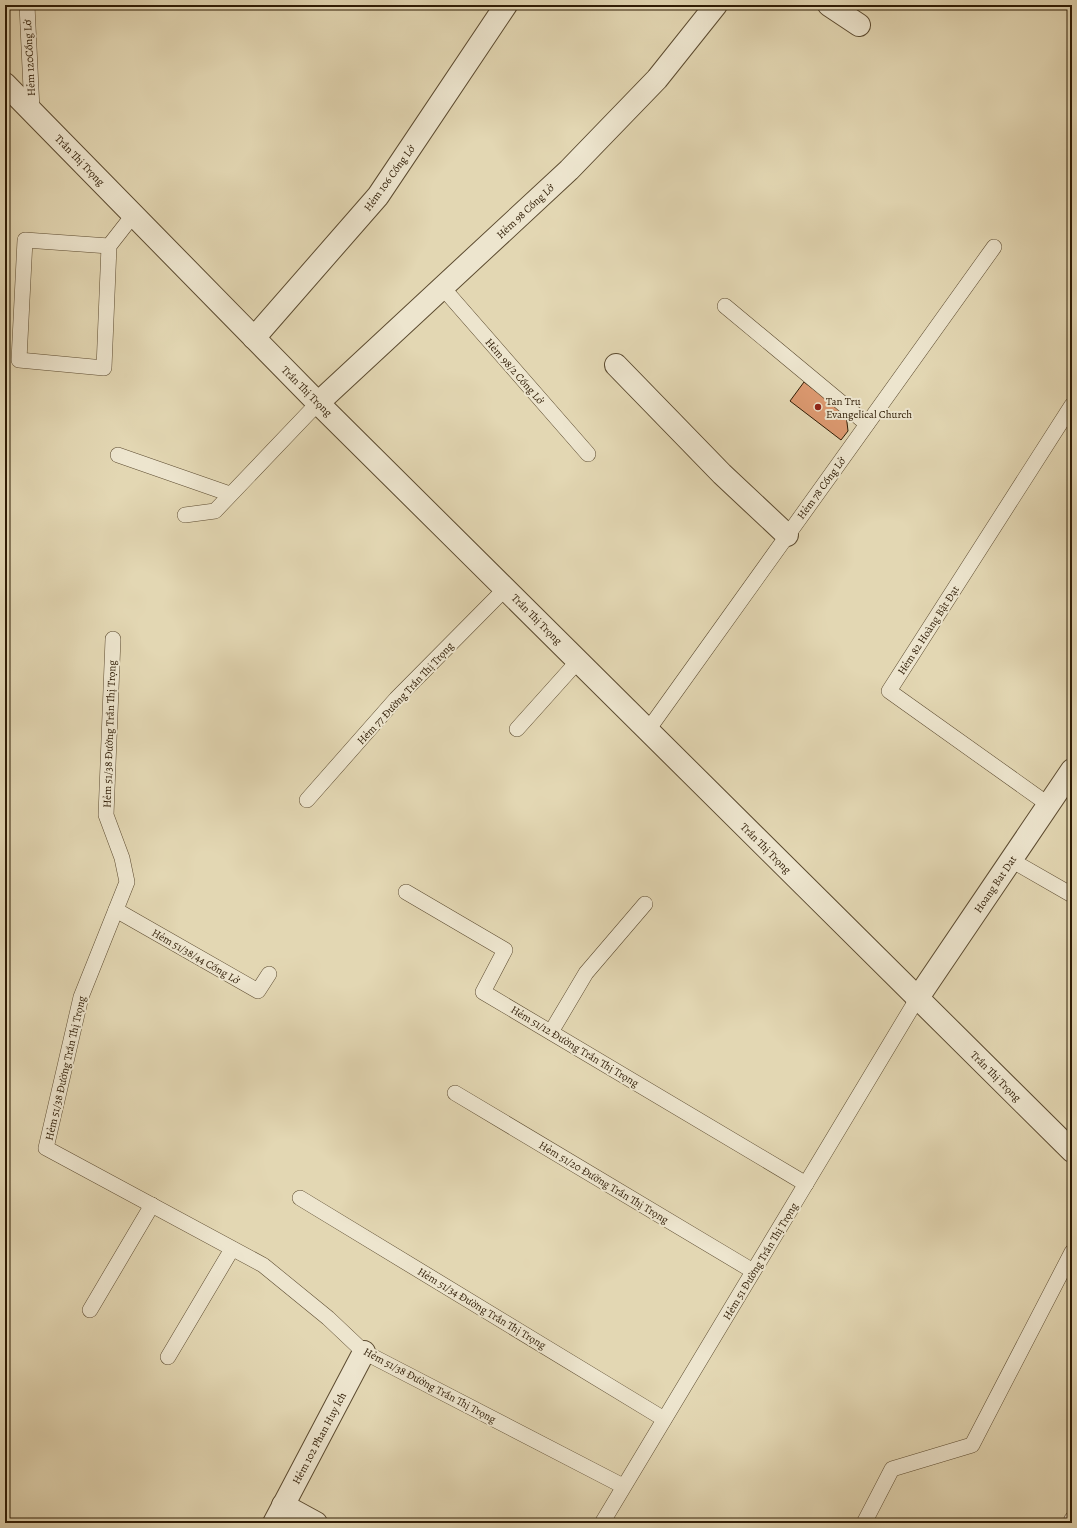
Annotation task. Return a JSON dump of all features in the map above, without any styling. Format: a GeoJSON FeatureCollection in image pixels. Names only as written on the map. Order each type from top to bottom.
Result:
{"type":"FeatureCollection","features":[{"type":"Feature","properties":{"kind":"street","name":"Hẻm 106 Cống Lở"},"geometry":{"type":"LineString","coordinates":[[254,338],[378,196],[506,5]]}},
{"type":"Feature","properties":{"kind":"street","name":"Hẻm 98 Cống Lở"},"geometry":{"type":"LineString","coordinates":[[318,403],[443,288],[591,147],[657,79],[716,5]]}},
{"type":"Feature","properties":{"kind":"street"},"geometry":{"type":"LineString","coordinates":[[829,5],[859,25]]}},
{"type":"Feature","properties":{"kind":"street","name":"Trần Thị Trọng"},"geometry":{"type":"LineString","coordinates":[[10,89],[318,403],[1072,1151]]}},
{"type":"Feature","properties":{"kind":"street"},"geometry":{"type":"LineString","coordinates":[[616,365],[722,474],[787,536]]}},
{"type":"Feature","properties":{"kind":"street","name":"Hoang Bat Dat"},"geometry":{"type":"LineString","coordinates":[[918,999],[1072,770]]}},
{"type":"Feature","properties":{"kind":"street","name":"Hẻm 102 Phan Huy Ích"},"geometry":{"type":"LineString","coordinates":[[278,1514],[364,1352]]}},
{"type":"Feature","properties":{"kind":"street"},"geometry":{"type":"LineString","coordinates":[[278,1514],[316,1523]]}},
{"type":"Feature","properties":{"kind":"lane","name":"Hẻm 120Cống Lở"},"geometry":{"type":"LineString","coordinates":[[27,5],[32,110]]}},
{"type":"Feature","properties":{"kind":"lane"},"geometry":{"type":"LineString","coordinates":[[109,246],[25,240],[19,360],[104,368],[109,246],[134,214]]}},
{"type":"Feature","properties":{"kind":"lane","name":"Hẻm 78 Cống Lở"},"geometry":{"type":"LineString","coordinates":[[648,730],[994,247]]}},
{"type":"Feature","properties":{"kind":"lane","name":"Hẻm 98/2 Cống Lở"},"geometry":{"type":"LineString","coordinates":[[443,288],[588,454]]}},
{"type":"Feature","properties":{"kind":"lane"},"geometry":{"type":"LineString","coordinates":[[725,306],[867,424]]}},
{"type":"Feature","properties":{"kind":"lane"},"geometry":{"type":"LineString","coordinates":[[185,514],[215,511],[318,403]]}},
{"type":"Feature","properties":{"kind":"lane","name":"Hẻm 82 Hoàng Bật Đạt"},"geometry":{"type":"LineString","coordinates":[[1048,805],[889,691],[1072,405]]}},
{"type":"Feature","properties":{"kind":"lane"},"geometry":{"type":"LineString","coordinates":[[118,455],[230,494]]}},
{"type":"Feature","properties":{"kind":"lane","name":"Hẻm 77 Đường Trần Thị Trọng"},"geometry":{"type":"LineString","coordinates":[[307,800],[396,698],[506,588]]}},
{"type":"Feature","properties":{"kind":"lane","name":"Hẻm 51/38 Đường Trần Thị Trọng"},"geometry":{"type":"LineString","coordinates":[[113,639],[106,815],[122,858],[127,882],[81,997],[46,1148],[263,1265],[328,1318],[364,1352],[623,1486]]}},
{"type":"Feature","properties":{"kind":"lane"},"geometry":{"type":"LineString","coordinates":[[517,729],[578,661]]}},
{"type":"Feature","properties":{"kind":"lane"},"geometry":{"type":"LineString","coordinates":[[1011,860],[1072,895]]}},
{"type":"Feature","properties":{"kind":"lane","name":"Hẻm 51/12 Đường Trần Thị Trọng"},"geometry":{"type":"LineString","coordinates":[[406,892],[505,950],[483,992],[806,1184]]}},
{"type":"Feature","properties":{"kind":"lane"},"geometry":{"type":"LineString","coordinates":[[551,1032],[586,973],[645,904]]}},
{"type":"Feature","properties":{"kind":"lane","name":"Hẻm 51/38/44 Cống Lở"},"geometry":{"type":"LineString","coordinates":[[116,910],[258,991],[269,974]]}},
{"type":"Feature","properties":{"kind":"lane","name":"Hẻm 51 Đường Trần Thị Trọng"},"geometry":{"type":"LineString","coordinates":[[602,1523],[918,999]]}},
{"type":"Feature","properties":{"kind":"lane","name":"Hẻm 51/20 Đường Trần Thị Trọng"},"geometry":{"type":"LineString","coordinates":[[455,1093],[753,1271]]}},
{"type":"Feature","properties":{"kind":"lane","name":"Hẻm 51/34 Đường Trần Thị Trọng"},"geometry":{"type":"LineString","coordinates":[[300,1198],[664,1419]]}},
{"type":"Feature","properties":{"kind":"lane"},"geometry":{"type":"LineString","coordinates":[[90,1310],[152,1205]]}},
{"type":"Feature","properties":{"kind":"lane"},"geometry":{"type":"LineString","coordinates":[[168,1357],[232,1249]]}},
{"type":"Feature","properties":{"kind":"lane"},"geometry":{"type":"LineString","coordinates":[[864,1523],[892,1469],[972,1445],[1072,1252]]}},
{"type":"Feature","properties":{"kind":"lane"},"geometry":{"type":"LineString","coordinates":[[1070,1523],[1072,1519]]}},
{"type":"Feature","properties":{"kind":"building","name":"Tan Tru Evangelical Church"},"geometry":{"type":"Polygon","coordinates":[[[804,382],[846,414],[848,431],[841,440],[790,401],[804,382]]]}},
{"type":"Feature","properties":{"kind":"place","name":"Tan Tru Evangelical Church"},"geometry":{"type":"Point","coordinates":[818,407]}}]}
